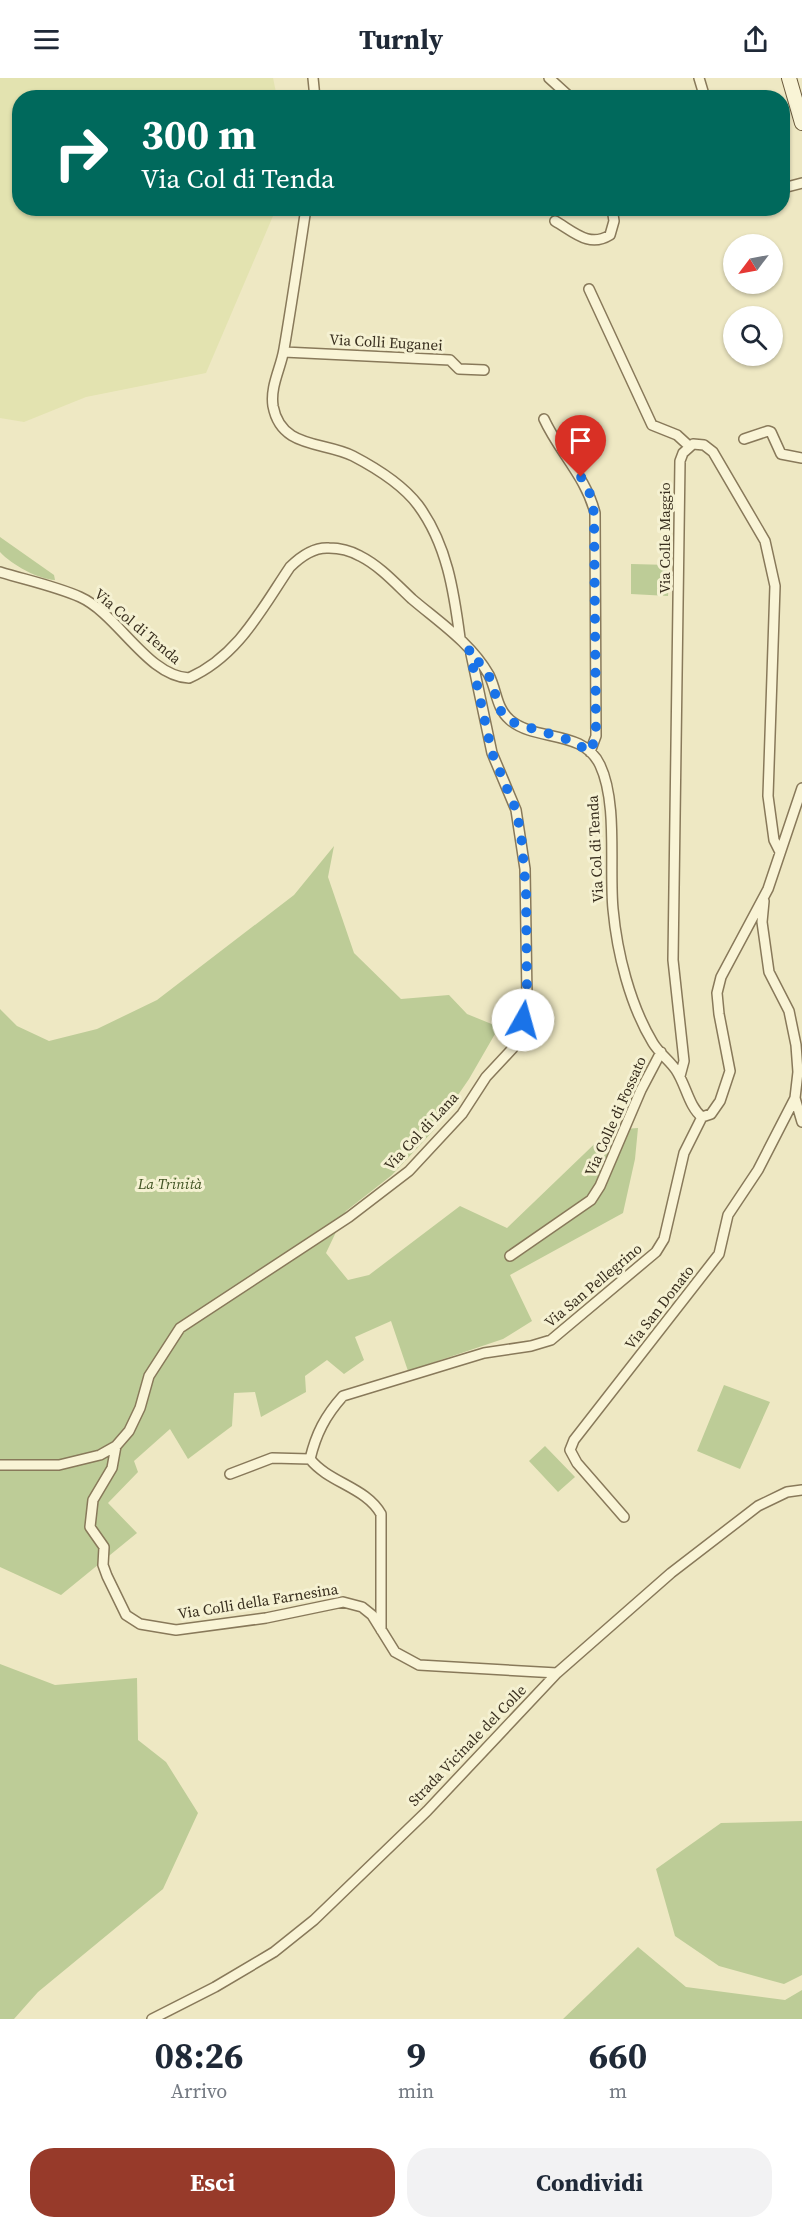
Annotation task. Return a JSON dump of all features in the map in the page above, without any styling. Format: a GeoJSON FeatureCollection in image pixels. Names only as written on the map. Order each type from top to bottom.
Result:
{"type":"FeatureCollection","features":[{"type":"Feature","properties":{"kind":"main road"},"geometry":{"type":"LineString","coordinates":[[789,78],[802,123]]}},
{"type":"Feature","properties":{"kind":"street"},"geometry":{"type":"LineString","coordinates":[[549,78],[562,90]]}},
{"type":"Feature","properties":{"kind":"street"},"geometry":{"type":"LineString","coordinates":[[305,216],[284,352],[272,391],[274,408],[280,422],[299,442],[350,455],[383,473],[417,504],[430,524],[454,585],[460,639]]}},
{"type":"Feature","properties":{"kind":"street"},"geometry":{"type":"LineString","coordinates":[[555,221],[587,241],[600,242],[610,235],[613,216]]}},
{"type":"Feature","properties":{"kind":"street"},"geometry":{"type":"LineString","coordinates":[[589,288],[640,403],[652,424],[677,435],[689,446],[704,445],[713,452],[758,527],[770,552],[775,586],[768,796],[774,840],[780,852]]}},
{"type":"Feature","properties":{"kind":"street","name":"Via Colli Euganei"},"geometry":{"type":"LineString","coordinates":[[284,352],[450,360],[459,369],[484,370]]}},
{"type":"Feature","properties":{"kind":"street"},"geometry":{"type":"LineString","coordinates":[[544,419],[552,436],[590,494],[594,513],[596,736],[590,752]]}},
{"type":"Feature","properties":{"kind":"street"},"geometry":{"type":"LineString","coordinates":[[744,439],[768,431],[771,432],[781,454],[802,458]]}},
{"type":"Feature","properties":{"kind":"street","name":"Via Colle Maggio"},"geometry":{"type":"LineString","coordinates":[[680,1076],[684,1061],[673,960],[672,895],[677,796],[680,461],[689,446]]}},
{"type":"Feature","properties":{"kind":"street","name":"Via Col di Tenda"},"geometry":{"type":"LineString","coordinates":[[0,572],[80,597],[99,609],[166,673],[179,678],[189,678],[230,652],[246,634],[290,567],[314,550],[328,548],[358,555],[374,565],[469,649],[489,676],[501,711],[512,722],[572,741],[590,752],[599,763],[606,778],[613,909],[621,957],[644,1027],[680,1076],[697,1113],[702,1118]]}},
{"type":"Feature","properties":{"kind":"street","name":"Via Col di Lana"},"geometry":{"type":"LineString","coordinates":[[116,1446],[129,1431],[140,1408],[149,1376],[180,1328],[349,1217],[409,1171],[462,1114],[486,1077],[513,1048],[523,1020],[527,998],[525,869],[516,810],[492,753],[469,649]]}},
{"type":"Feature","properties":{"kind":"street"},"geometry":{"type":"LineString","coordinates":[[702,1118],[711,1114],[720,1101],[730,1071],[719,1014],[717,993],[721,977],[764,898],[802,788]]}},
{"type":"Feature","properties":{"kind":"street","name":"Via San Donato"},"geometry":{"type":"LineString","coordinates":[[624,1517],[577,1463],[570,1450],[574,1440],[719,1254],[728,1215],[758,1170],[795,1098],[798,1072],[796,1045],[789,1011],[769,972],[762,922],[764,898]]}},
{"type":"Feature","properties":{"kind":"street","name":"Via Colle di Fossato"},"geometry":{"type":"LineString","coordinates":[[510,1256],[591,1200],[600,1186],[641,1090],[661,1052]]}},
{"type":"Feature","properties":{"kind":"street","name":"Via San Donato"},"geometry":{"type":"LineString","coordinates":[[795,1098],[802,1122]]}},
{"type":"Feature","properties":{"kind":"street","name":"Via San Pellegrino"},"geometry":{"type":"LineString","coordinates":[[310,1459],[316,1435],[329,1412],[343,1396],[484,1353],[531,1346],[551,1340],[656,1252],[664,1239],[684,1153],[702,1118]]}},
{"type":"Feature","properties":{"kind":"street"},"geometry":{"type":"LineString","coordinates":[[0,1465],[59,1465],[100,1455],[116,1446]]}},
{"type":"Feature","properties":{"kind":"street","name":"Via Colli della Farnesina"},"geometry":{"type":"LineString","coordinates":[[116,1446],[112,1468],[93,1500],[90,1527],[104,1547],[103,1565],[126,1615],[140,1624],[176,1630],[266,1618],[343,1602],[362,1607],[372,1615],[395,1652],[420,1665],[557,1673]]}},
{"type":"Feature","properties":{"kind":"street"},"geometry":{"type":"LineString","coordinates":[[230,1474],[272,1458],[310,1459],[318,1469],[374,1502],[381,1515],[381,1630]]}},
{"type":"Feature","properties":{"kind":"street","name":"Strada Vicinale del Colle"},"geometry":{"type":"LineString","coordinates":[[152,2019],[216,1988],[264,1958],[314,1920],[427,1811],[557,1673],[670,1573],[758,1506],[787,1492],[802,1490]]}},
{"type":"Feature","properties":{"kind":"green space"},"geometry":{"type":"Polygon","coordinates":[[[0,78],[273,78],[276,90],[12,90],[12,216],[273,216],[206,373],[86,397],[24,422],[0,418],[0,78]]]}},
{"type":"Feature","properties":{"kind":"green space"},"geometry":{"type":"Polygon","coordinates":[[[0,537],[54,575],[55,580],[33,574],[11,562],[0,552],[0,537]]]}},
{"type":"Feature","properties":{"kind":"green space"},"geometry":{"type":"Polygon","coordinates":[[[631,564],[670,565],[668,596],[631,594],[631,564]]]}},
{"type":"Feature","properties":{"kind":"green space","name":"La Trinità"},"geometry":{"type":"Polygon","coordinates":[[[334,846],[328,877],[354,953],[401,999],[449,995],[467,1014],[499,1027],[469,1079],[434,1130],[392,1175],[346,1211],[326,1253],[348,1280],[369,1275],[460,1206],[507,1228],[609,1130],[638,1128],[635,1159],[623,1213],[510,1275],[532,1321],[503,1339],[408,1371],[391,1321],[355,1337],[364,1360],[344,1374],[327,1360],[305,1376],[306,1392],[261,1417],[255,1392],[234,1393],[232,1426],[188,1459],[170,1429],[134,1461],[138,1472],[108,1503],[137,1533],[61,1595],[0,1567],[0,1009],[17,1026],[49,1041],[97,1029],[157,1000],[294,895],[334,846]]]}},
{"type":"Feature","properties":{"kind":"green space"},"geometry":{"type":"Polygon","coordinates":[[[724,1385],[770,1402],[740,1469],[697,1451],[724,1385]]]}},
{"type":"Feature","properties":{"kind":"green space"},"geometry":{"type":"Polygon","coordinates":[[[545,1446],[575,1477],[558,1492],[529,1461],[545,1446]]]}},
{"type":"Feature","properties":{"kind":"green space"},"geometry":{"type":"Polygon","coordinates":[[[0,1664],[55,1685],[137,1678],[138,1740],[166,1762],[198,1813],[163,1889],[38,1992],[14,2019],[0,2019],[0,1664]]]}},
{"type":"Feature","properties":{"kind":"green space"},"geometry":{"type":"Polygon","coordinates":[[[802,1821],[802,1975],[784,1984],[719,1966],[675,1936],[656,1869],[721,1823],[802,1821]]]}},
{"type":"Feature","properties":{"kind":"green space"},"geometry":{"type":"Polygon","coordinates":[[[638,1947],[686,1987],[785,2000],[802,1990],[802,2019],[563,2019],[638,1947]]]}},
{"type":"Feature","properties":{"kind":"route"},"geometry":{"type":"LineString","coordinates":[[523,1020],[527,998],[526,891],[521,834],[516,810],[500,777],[492,753],[469,649],[489,676],[501,711],[512,722],[572,741],[590,752],[596,736],[594,513],[590,494],[581,477]]}}]}
